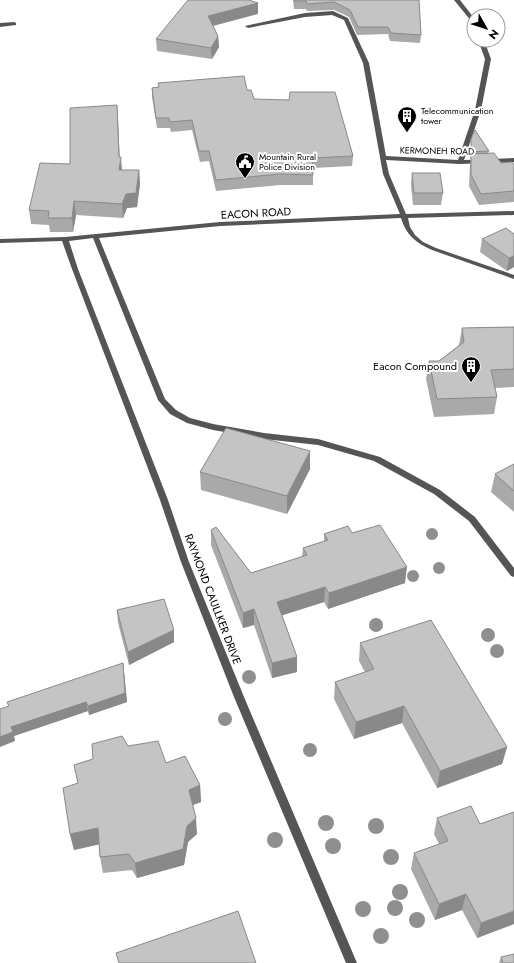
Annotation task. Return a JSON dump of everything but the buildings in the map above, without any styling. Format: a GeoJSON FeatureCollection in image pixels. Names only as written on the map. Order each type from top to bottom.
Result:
{"type":"FeatureCollection","features":[{"type":"Feature","properties":{"kind":"street"},"geometry":{"type":"LineString","coordinates":[[457,0],[466,11]]}},
{"type":"Feature","properties":{"kind":"street"},"geometry":{"type":"LineString","coordinates":[[248,26],[305,15],[333,13],[346,19],[366,62],[386,174],[404,216],[407,227],[413,236],[421,243],[514,277]]}},
{"type":"Feature","properties":{"kind":"street"},"geometry":{"type":"LineString","coordinates":[[0,25],[14,24]]}},
{"type":"Feature","properties":{"kind":"street"},"geometry":{"type":"LineString","coordinates":[[460,162],[478,110],[488,59],[484,48]]}},
{"type":"Feature","properties":{"kind":"street","name":"KERMONEH ROAD"},"geometry":{"type":"LineString","coordinates":[[383,158],[460,162],[514,160]]}},
{"type":"Feature","properties":{"kind":"street","name":"EACON ROAD"},"geometry":{"type":"LineString","coordinates":[[0,241],[65,239],[220,224],[404,216],[514,214]]}},
{"type":"Feature","properties":{"kind":"street"},"geometry":{"type":"LineString","coordinates":[[95,236],[162,400],[173,412],[187,420],[213,427],[264,436],[318,442],[377,459],[437,492],[472,519],[514,574]]}},
{"type":"Feature","properties":{"kind":"street","name":"RAYMOND CAULLKER DRIVE"},"geometry":{"type":"LineString","coordinates":[[65,239],[75,269],[164,500],[185,562],[238,697],[352,963]]}},
{"type":"Feature","properties":{"kind":"place","name":"Telecommunication tower"},"geometry":{"type":"Point","coordinates":[407,133]}},
{"type":"Feature","properties":{"kind":"place","name":"Mountain Rural Police Division"},"geometry":{"type":"Point","coordinates":[245,179]}},
{"type":"Feature","properties":{"kind":"place","name":"Eacon Compound"},"geometry":{"type":"Point","coordinates":[471,383]}}]}
